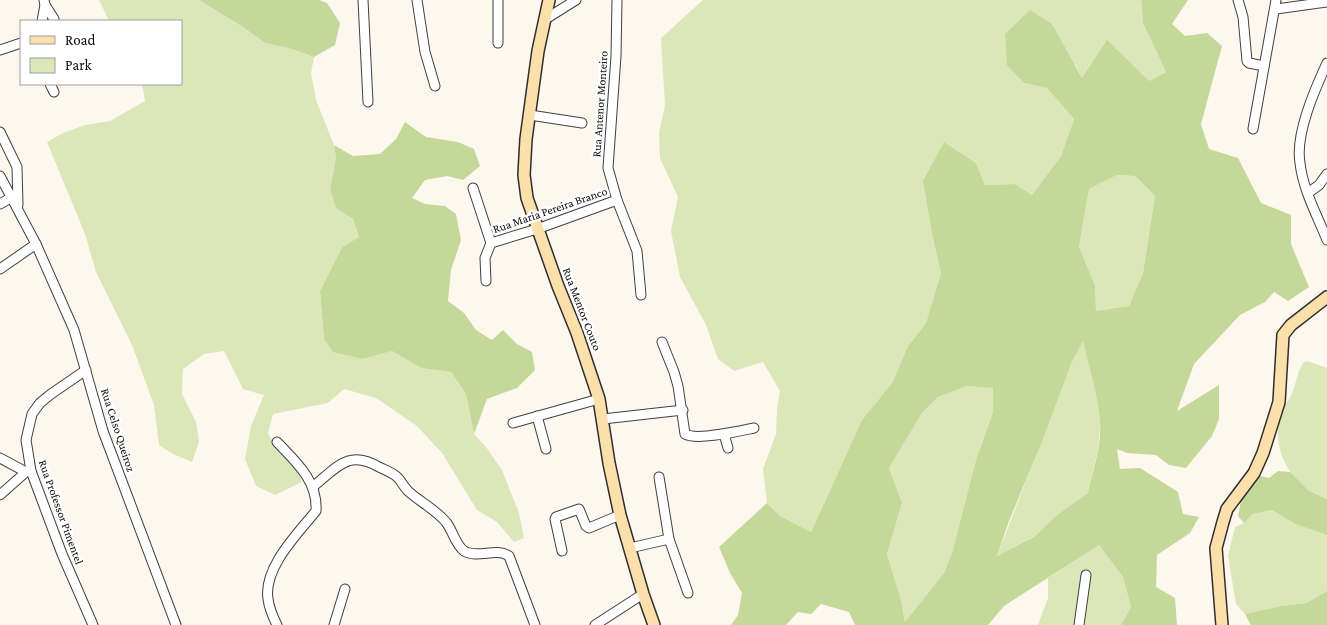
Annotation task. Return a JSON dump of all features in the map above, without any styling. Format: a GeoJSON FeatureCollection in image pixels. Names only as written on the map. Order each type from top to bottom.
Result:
{"type":"FeatureCollection","features":[{"type":"Feature","properties":{"kind":"street"},"geometry":{"type":"LineString","coordinates":[[364,0],[368,102]]}},
{"type":"Feature","properties":{"kind":"street"},"geometry":{"type":"LineString","coordinates":[[417,0],[425,52],[435,86]]}},
{"type":"Feature","properties":{"kind":"street"},"geometry":{"type":"LineString","coordinates":[[498,0],[498,42]]}},
{"type":"Feature","properties":{"kind":"street","name":"Rua Mentor Couto"},"geometry":{"type":"LineString","coordinates":[[549,0],[544,20],[524,154],[527,198],[580,340],[599,399],[620,515],[654,625]]}},
{"type":"Feature","properties":{"kind":"street"},"geometry":{"type":"LineString","coordinates":[[544,20],[576,0]]}},
{"type":"Feature","properties":{"kind":"street","name":"Rua Antenor Monteiro"},"geometry":{"type":"LineString","coordinates":[[617,0],[616,56],[608,145],[608,168],[617,200],[637,251],[641,295]]}},
{"type":"Feature","properties":{"kind":"street"},"geometry":{"type":"LineString","coordinates":[[1238,0],[1243,17],[1247,61],[1264,66]]}},
{"type":"Feature","properties":{"kind":"street"},"geometry":{"type":"LineString","coordinates":[[1253,129],[1276,5],[1327,2]]}},
{"type":"Feature","properties":{"kind":"street"},"geometry":{"type":"LineString","coordinates":[[42,20],[44,3]]}},
{"type":"Feature","properties":{"kind":"street"},"geometry":{"type":"LineString","coordinates":[[44,3],[54,20]]}},
{"type":"Feature","properties":{"kind":"street"},"geometry":{"type":"LineString","coordinates":[[0,50],[20,43]]}},
{"type":"Feature","properties":{"kind":"street"},"geometry":{"type":"LineString","coordinates":[[1327,63],[1311,98],[1299,150],[1300,164],[1308,193],[1327,240]]}},
{"type":"Feature","properties":{"kind":"street"},"geometry":{"type":"LineString","coordinates":[[530,115],[582,123]]}},
{"type":"Feature","properties":{"kind":"street"},"geometry":{"type":"LineString","coordinates":[[0,132],[18,167],[18,208]]}},
{"type":"Feature","properties":{"kind":"street"},"geometry":{"type":"LineString","coordinates":[[1308,193],[1319,185],[1327,174]]}},
{"type":"Feature","properties":{"kind":"street","name":"Rua Celso Queiroz"},"geometry":{"type":"LineString","coordinates":[[0,176],[36,244],[74,330],[103,431],[176,625]]}},
{"type":"Feature","properties":{"kind":"street"},"geometry":{"type":"LineString","coordinates":[[473,188],[491,243],[485,258],[486,281]]}},
{"type":"Feature","properties":{"kind":"street"},"geometry":{"type":"LineString","coordinates":[[0,204],[12,197]]}},
{"type":"Feature","properties":{"kind":"street","name":"Rua Maria Pereira Branco"},"geometry":{"type":"LineString","coordinates":[[491,243],[537,229],[617,200]]}},
{"type":"Feature","properties":{"kind":"street"},"geometry":{"type":"LineString","coordinates":[[0,269],[36,244]]}},
{"type":"Feature","properties":{"kind":"street"},"geometry":{"type":"LineString","coordinates":[[1222,625],[1216,548],[1227,509],[1254,472],[1263,453],[1279,402],[1283,335],[1290,325],[1327,297]]}},
{"type":"Feature","properties":{"kind":"street"},"geometry":{"type":"LineString","coordinates":[[662,342],[674,372],[683,410],[684,430],[688,436],[724,434],[754,428]]}},
{"type":"Feature","properties":{"kind":"street","name":"Rua Professor Pimentel"},"geometry":{"type":"LineString","coordinates":[[86,370],[40,403],[32,414],[26,440],[28,472],[93,625]]}},
{"type":"Feature","properties":{"kind":"street"},"geometry":{"type":"LineString","coordinates":[[513,423],[599,399]]}},
{"type":"Feature","properties":{"kind":"street"},"geometry":{"type":"LineString","coordinates":[[603,419],[683,410]]}},
{"type":"Feature","properties":{"kind":"street"},"geometry":{"type":"LineString","coordinates":[[537,416],[546,449]]}},
{"type":"Feature","properties":{"kind":"street"},"geometry":{"type":"LineString","coordinates":[[724,434],[728,448]]}},
{"type":"Feature","properties":{"kind":"street"},"geometry":{"type":"LineString","coordinates":[[277,442],[296,462],[314,486],[316,511],[279,558],[272,571],[268,586],[268,598],[277,625]]}},
{"type":"Feature","properties":{"kind":"street"},"geometry":{"type":"LineString","coordinates":[[0,458],[28,472],[0,495]]}},
{"type":"Feature","properties":{"kind":"street"},"geometry":{"type":"LineString","coordinates":[[314,486],[342,463],[356,458],[374,464],[397,477],[406,489],[446,522],[463,550],[475,554],[502,553],[509,556],[535,625]]}},
{"type":"Feature","properties":{"kind":"street"},"geometry":{"type":"LineString","coordinates":[[659,477],[669,539],[688,593]]}},
{"type":"Feature","properties":{"kind":"street"},"geometry":{"type":"LineString","coordinates":[[562,551],[556,517],[579,509],[586,526],[589,528],[620,515]]}},
{"type":"Feature","properties":{"kind":"street"},"geometry":{"type":"LineString","coordinates":[[630,548],[669,539]]}},
{"type":"Feature","properties":{"kind":"street"},"geometry":{"type":"LineString","coordinates":[[1079,625],[1086,575]]}},
{"type":"Feature","properties":{"kind":"street"},"geometry":{"type":"LineString","coordinates":[[334,625],[345,589]]}},
{"type":"Feature","properties":{"kind":"street"},"geometry":{"type":"LineString","coordinates":[[595,625],[606,622],[643,594]]}},
{"type":"Feature","properties":{"kind":"green space"},"geometry":{"type":"Polygon","coordinates":[[[99,0],[199,0],[265,43],[292,49],[314,57],[311,73],[316,100],[334,145],[336,158],[330,189],[336,208],[353,219],[359,237],[342,247],[320,291],[324,339],[363,359],[392,351],[421,368],[451,372],[466,394],[474,434],[502,470],[519,513],[524,538],[514,542],[497,522],[477,510],[442,453],[417,426],[376,398],[344,389],[328,403],[273,414],[268,433],[271,439],[296,464],[302,482],[275,495],[256,486],[245,459],[251,426],[264,395],[243,389],[224,351],[204,354],[183,369],[182,394],[196,422],[199,442],[192,462],[173,454],[159,445],[154,405],[132,345],[96,272],[85,234],[47,142],[63,133],[85,125],[110,121],[145,101],[142,85],[182,85],[182,20],[109,20],[99,0]]]}},
{"type":"Feature","properties":{"kind":"green space"},"geometry":{"type":"Polygon","coordinates":[[[199,0],[319,0],[327,3],[340,23],[335,45],[314,57],[292,49],[265,43],[199,0]]]}},
{"type":"Feature","properties":{"kind":"green space"},"geometry":{"type":"Polygon","coordinates":[[[703,0],[1141,0],[1143,23],[1166,72],[1149,81],[1082,78],[1075,64],[1024,83],[1047,88],[1074,119],[1061,156],[1032,195],[1015,184],[985,185],[976,163],[944,142],[933,238],[941,273],[926,323],[908,346],[892,383],[862,420],[811,532],[780,516],[767,503],[763,469],[776,434],[780,391],[763,362],[734,371],[718,359],[706,325],[680,277],[671,231],[678,197],[660,158],[659,132],[665,105],[661,38],[703,0]]]}},
{"type":"Feature","properties":{"kind":"green space"},"geometry":{"type":"Polygon","coordinates":[[[1141,0],[1188,0],[1172,24],[1185,36],[1207,33],[1222,46],[1201,124],[1209,149],[1238,158],[1261,203],[1291,215],[1291,244],[1309,287],[1288,301],[1274,292],[1265,302],[1240,315],[1194,364],[1177,411],[1219,385],[1219,419],[1212,436],[1186,468],[1169,465],[1156,455],[1127,453],[1117,449],[1120,469],[1140,468],[1178,492],[1183,514],[1199,517],[1190,533],[1157,555],[1156,587],[1175,598],[1177,625],[1121,625],[1131,607],[1123,577],[1099,545],[1004,606],[988,625],[855,625],[849,612],[821,604],[811,614],[798,612],[786,625],[731,625],[738,615],[742,593],[730,573],[719,547],[767,503],[780,516],[811,532],[862,420],[892,383],[908,346],[926,323],[941,273],[923,181],[944,142],[976,163],[985,185],[1015,184],[1032,195],[1061,156],[1074,119],[1047,88],[1024,83],[1007,65],[1005,34],[1030,10],[1052,24],[1082,78],[1107,40],[1149,81],[1166,72],[1143,23],[1141,0]],[[1117,175],[1089,189],[1079,247],[1095,285],[1096,311],[1129,306],[1143,273],[1155,196],[1135,176],[1117,175]],[[1083,341],[1071,364],[997,556],[1034,537],[1057,515],[1088,493],[1098,448],[1100,421],[1083,341]],[[967,386],[938,397],[922,413],[889,468],[902,503],[887,554],[901,600],[905,622],[944,573],[952,553],[976,460],[993,412],[993,388],[967,386]]]}},
{"type":"Feature","properties":{"kind":"green space"},"geometry":{"type":"Polygon","coordinates":[[[405,122],[426,137],[458,142],[474,149],[480,166],[463,180],[447,176],[425,180],[412,198],[425,204],[445,206],[456,214],[461,240],[451,270],[448,301],[464,313],[476,330],[492,340],[503,330],[517,344],[532,352],[535,370],[517,388],[487,399],[474,434],[466,394],[451,372],[421,368],[392,351],[363,359],[333,352],[324,339],[320,291],[342,247],[359,237],[353,219],[336,208],[330,189],[336,158],[334,145],[353,156],[380,154],[396,139],[405,122]]]}},
{"type":"Feature","properties":{"kind":"green space"},"geometry":{"type":"Polygon","coordinates":[[[1117,175],[1135,176],[1155,196],[1143,273],[1129,306],[1096,311],[1095,285],[1079,247],[1089,189],[1117,175]]]}},
{"type":"Feature","properties":{"kind":"green space"},"geometry":{"type":"Polygon","coordinates":[[[1083,340],[1100,414],[1098,450],[1088,493],[1057,515],[1034,537],[997,556],[1071,364],[1083,340]]]}},
{"type":"Feature","properties":{"kind":"green space"},"geometry":{"type":"Polygon","coordinates":[[[1307,361],[1327,368],[1327,499],[1309,491],[1292,475],[1281,454],[1279,443],[1279,420],[1291,396],[1301,367],[1307,361]]]}},
{"type":"Feature","properties":{"kind":"green space"},"geometry":{"type":"Polygon","coordinates":[[[967,386],[993,387],[993,412],[976,460],[952,553],[944,573],[905,622],[901,600],[887,554],[902,503],[889,468],[922,413],[938,397],[967,386]]]}},
{"type":"Feature","properties":{"kind":"green space"},"geometry":{"type":"Polygon","coordinates":[[[1278,471],[1290,472],[1309,491],[1327,499],[1327,535],[1295,524],[1272,510],[1253,514],[1244,523],[1238,516],[1241,501],[1256,475],[1269,478],[1278,471]]]}},
{"type":"Feature","properties":{"kind":"green space"},"geometry":{"type":"Polygon","coordinates":[[[1272,510],[1295,524],[1327,535],[1327,591],[1306,603],[1245,614],[1236,604],[1228,556],[1235,527],[1244,523],[1253,514],[1272,510]]]}},
{"type":"Feature","properties":{"kind":"green space"},"geometry":{"type":"Polygon","coordinates":[[[1099,545],[1123,577],[1131,607],[1121,625],[1038,625],[1048,598],[1048,578],[1099,545]]]}},
{"type":"Feature","properties":{"kind":"green space"},"geometry":{"type":"Polygon","coordinates":[[[1327,591],[1327,625],[1251,625],[1245,614],[1306,603],[1327,591]]]}}]}
